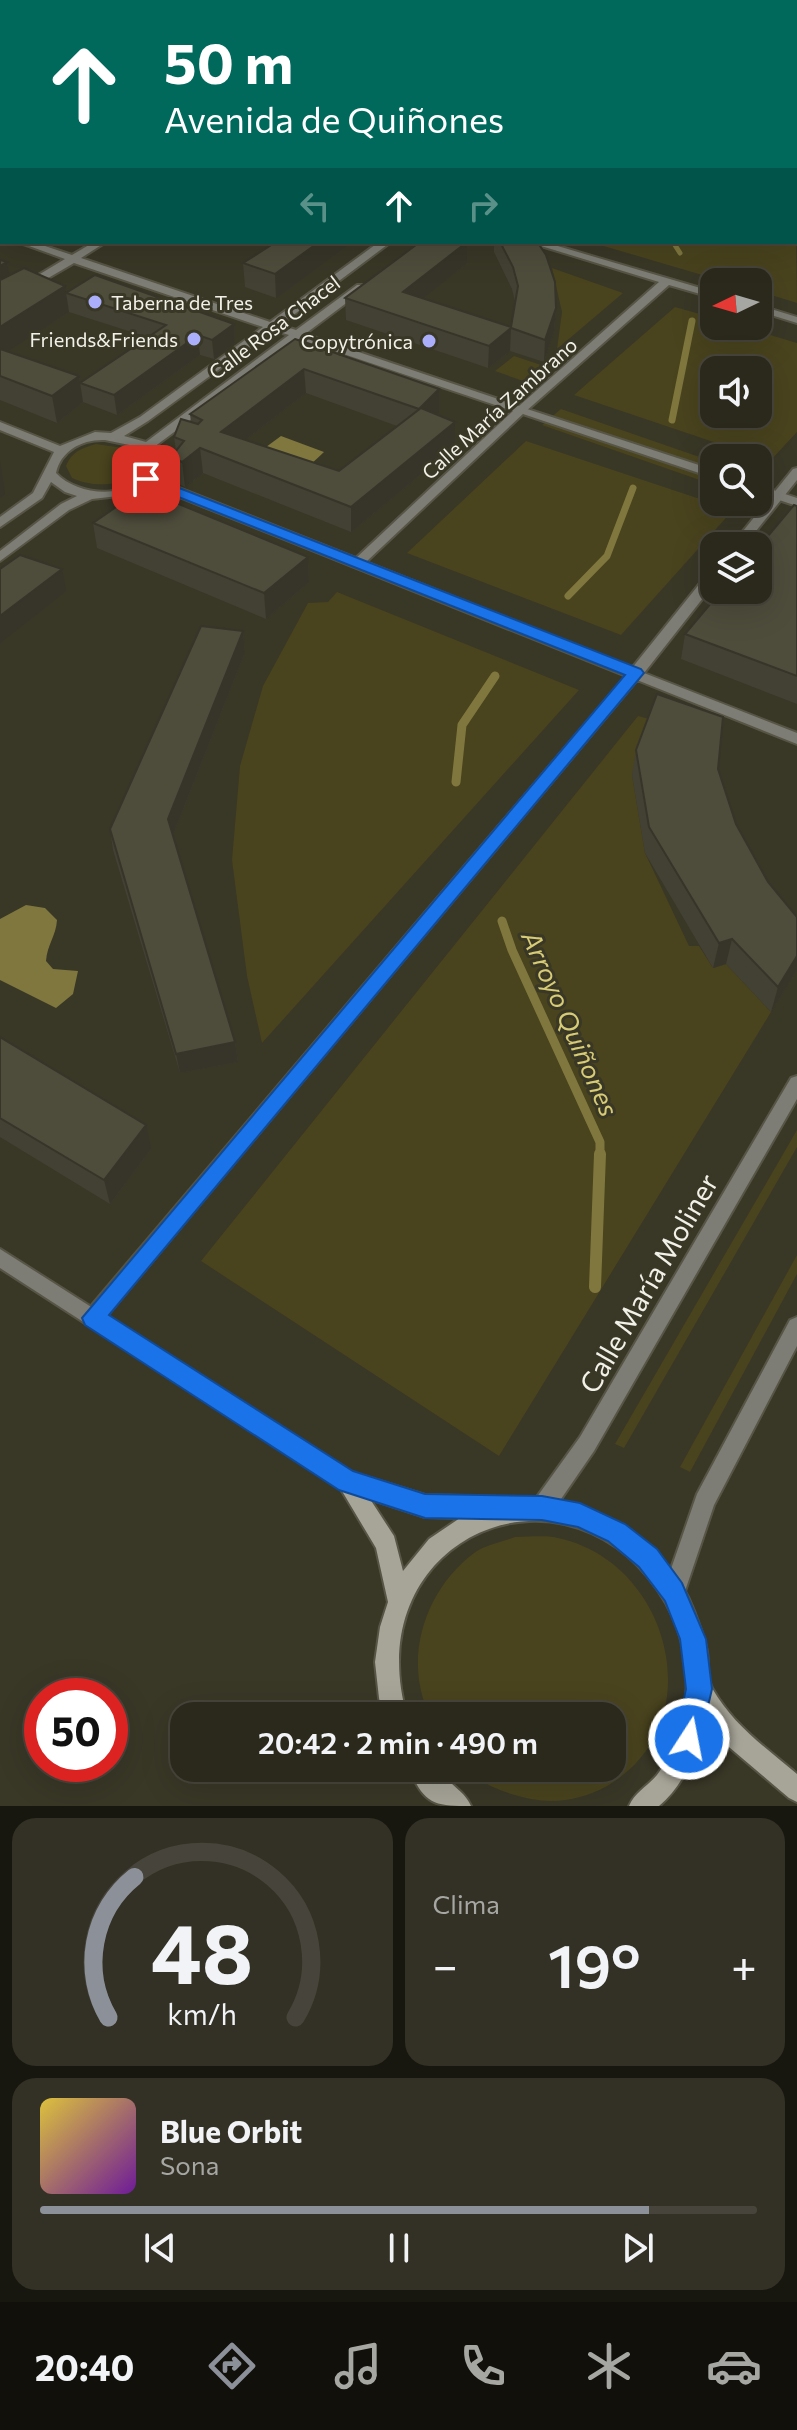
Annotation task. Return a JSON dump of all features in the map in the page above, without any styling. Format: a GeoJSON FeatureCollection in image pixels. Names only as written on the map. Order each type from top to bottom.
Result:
{"type":"FeatureCollection","features":[{"type":"Feature","properties":{"kind":"main road"},"geometry":{"type":"LineString","coordinates":[[347,1481],[425,1506],[542,1508],[580,1515],[616,1532],[648,1558],[674,1592],[693,1639],[699,1689],[689,1739],[665,1784],[641,1806]]}},
{"type":"Feature","properties":{"kind":"main road"},"geometry":{"type":"LineString","coordinates":[[347,1481],[386,1544],[398,1599]]}},
{"type":"Feature","properties":{"kind":"main road"},"geometry":{"type":"LineString","coordinates":[[390,1702],[386,1647],[398,1599],[426,1554],[466,1524],[513,1509]]}},
{"type":"Feature","properties":{"kind":"main road"},"geometry":{"type":"LineString","coordinates":[[699,1689],[724,1728],[797,1790]]}},
{"type":"Feature","properties":{"kind":"main road"},"geometry":{"type":"LineString","coordinates":[[431,1782],[459,1806]]}},
{"type":"Feature","properties":{"kind":"street"},"geometry":{"type":"LineString","coordinates":[[29,244],[700,469]]}},
{"type":"Feature","properties":{"kind":"street"},"geometry":{"type":"LineString","coordinates":[[0,303],[98,244]]}},
{"type":"Feature","properties":{"kind":"street","name":"Calle Rosa Chacel"},"geometry":{"type":"LineString","coordinates":[[115,436],[144,419],[383,244]]}},
{"type":"Feature","properties":{"kind":"street"},"geometry":{"type":"LineString","coordinates":[[540,244],[700,291]]}},
{"type":"Feature","properties":{"kind":"street","name":"Calle Rosa Chacel"},"geometry":{"type":"LineString","coordinates":[[148,446],[376,276]]}},
{"type":"Feature","properties":{"kind":"street","name":"Calle María Zambrano"},"geometry":{"type":"LineString","coordinates":[[358,563],[521,410],[667,281]]}},
{"type":"Feature","properties":{"kind":"street"},"geometry":{"type":"LineString","coordinates":[[772,312],[797,320]]}},
{"type":"Feature","properties":{"kind":"street"},"geometry":{"type":"LineString","coordinates":[[0,426],[60,450]]}},
{"type":"Feature","properties":{"kind":"street"},"geometry":{"type":"LineString","coordinates":[[0,523],[38,495],[60,450],[95,436],[115,436],[148,446],[155,457],[155,468],[146,479],[111,494],[90,495],[71,491],[57,483],[50,473]]}},
{"type":"Feature","properties":{"kind":"street"},"geometry":{"type":"LineString","coordinates":[[748,532],[797,472]]}},
{"type":"Feature","properties":{"kind":"street"},"geometry":{"type":"LineString","coordinates":[[146,479],[797,739]]}},
{"type":"Feature","properties":{"kind":"street"},"geometry":{"type":"LineString","coordinates":[[772,493],[797,502]]}},
{"type":"Feature","properties":{"kind":"street"},"geometry":{"type":"LineString","coordinates":[[0,557],[65,507],[90,495]]}},
{"type":"Feature","properties":{"kind":"street"},"geometry":{"type":"LineString","coordinates":[[93,1318],[636,673],[700,593]]}},
{"type":"Feature","properties":{"kind":"street","name":"Calle María Moliner"},"geometry":{"type":"LineString","coordinates":[[542,1508],[587,1444],[797,1083]]}},
{"type":"Feature","properties":{"kind":"street"},"geometry":{"type":"LineString","coordinates":[[0,1258],[347,1481]]}},
{"type":"Feature","properties":{"kind":"street"},"geometry":{"type":"LineString","coordinates":[[674,1592],[705,1501],[797,1326]]}},
{"type":"Feature","properties":{"kind":"shaded area"},"geometry":{"type":"Polygon","coordinates":[[[597,244],[796,244],[797,303],[772,295],[772,268],[700,268],[700,274],[597,244]]]}},
{"type":"Feature","properties":{"kind":"shaded area"},"geometry":{"type":"Polygon","coordinates":[[[552,268],[623,293],[557,349],[562,312],[552,268]]]}},
{"type":"Feature","properties":{"kind":"shaded area"},"geometry":{"type":"Polygon","coordinates":[[[675,307],[700,314],[700,340],[772,340],[772,336],[797,343],[797,432],[772,459],[772,444],[720,444],[574,395],[675,307]]]}},
{"type":"Feature","properties":{"kind":"shaded area"},"geometry":{"type":"Polygon","coordinates":[[[514,356],[541,365],[523,381],[495,371],[514,356]]]}},
{"type":"Feature","properties":{"kind":"shaded area"},"geometry":{"type":"Polygon","coordinates":[[[561,409],[700,457],[700,480],[542,425],[561,409]]]}},
{"type":"Feature","properties":{"kind":"shaded area"},"geometry":{"type":"Polygon","coordinates":[[[281,436],[324,452],[308,467],[262,450],[281,436]]]}},
{"type":"Feature","properties":{"kind":"shaded area"},"geometry":{"type":"Polygon","coordinates":[[[526,441],[700,499],[700,516],[728,516],[713,532],[700,532],[700,547],[621,635],[407,553],[526,441]]]}},
{"type":"Feature","properties":{"kind":"shaded area"},"geometry":{"type":"Polygon","coordinates":[[[96,444],[130,449],[140,460],[136,470],[111,484],[72,478],[66,466],[71,457],[96,444]]]}},
{"type":"Feature","properties":{"kind":"shaded area"},"geometry":{"type":"Polygon","coordinates":[[[337,592],[579,690],[262,1043],[247,976],[232,860],[240,766],[263,686],[308,603],[328,602],[337,592]]]}},
{"type":"Feature","properties":{"kind":"shaded area"},"geometry":{"type":"Polygon","coordinates":[[[638,716],[653,720],[632,775],[645,853],[689,946],[699,946],[713,968],[726,964],[771,1012],[499,1456],[201,1261],[638,716]]]}},
{"type":"Feature","properties":{"kind":"shaded area"},"geometry":{"type":"Polygon","coordinates":[[[26,905],[45,908],[57,920],[46,961],[53,969],[78,971],[73,994],[56,1008],[0,980],[0,919],[26,905]]]}},
{"type":"Feature","properties":{"kind":"shaded area"},"geometry":{"type":"Polygon","coordinates":[[[797,1130],[797,1147],[624,1448],[615,1444],[797,1130]]]}},
{"type":"Feature","properties":{"kind":"shaded area"},"geometry":{"type":"Polygon","coordinates":[[[797,1255],[797,1274],[690,1472],[680,1467],[797,1255]]]}},
{"type":"Feature","properties":{"kind":"shaded area"},"geometry":{"type":"Polygon","coordinates":[[[542,1536],[558,1538],[597,1553],[628,1578],[651,1611],[665,1648],[668,1687],[660,1725],[640,1759],[626,1770],[626,1702],[425,1702],[418,1672],[419,1649],[431,1606],[457,1568],[488,1546],[515,1537],[542,1536]]]}},
{"type":"Feature","properties":{"kind":"shaded area"},"geometry":{"type":"Polygon","coordinates":[[[485,1782],[612,1782],[589,1794],[561,1801],[522,1797],[485,1782]]]}},
{"type":"Feature","properties":{"kind":"building"},"geometry":{"type":"Polygon","coordinates":[[[273,244],[316,244],[275,274],[243,263],[273,244]]]}},
{"type":"Feature","properties":{"kind":"building"},"geometry":{"type":"Polygon","coordinates":[[[417,244],[464,244],[403,292],[511,327],[518,286],[513,267],[501,244],[539,244],[555,282],[556,308],[545,340],[511,328],[489,346],[345,298],[417,244]]]}},
{"type":"Feature","properties":{"kind":"building"},"geometry":{"type":"Polygon","coordinates":[[[24,268],[65,286],[0,327],[0,280],[24,268]]]}},
{"type":"Feature","properties":{"kind":"building"},"geometry":{"type":"Polygon","coordinates":[[[95,275],[234,324],[212,340],[198,335],[114,395],[80,383],[166,325],[66,293],[95,275]]]}},
{"type":"Feature","properties":{"kind":"building"},"geometry":{"type":"Polygon","coordinates":[[[295,339],[439,389],[419,409],[304,369],[221,432],[339,471],[421,408],[455,422],[351,507],[200,448],[182,462],[171,457],[184,441],[174,437],[181,419],[198,424],[202,420],[190,414],[295,339]]]}},
{"type":"Feature","properties":{"kind":"building"},"geometry":{"type":"Polygon","coordinates":[[[0,349],[79,376],[52,396],[0,376],[0,349]]]}},
{"type":"Feature","properties":{"kind":"building"},"geometry":{"type":"Polygon","coordinates":[[[142,489],[308,557],[264,593],[93,523],[142,489]]]}},
{"type":"Feature","properties":{"kind":"building"},"geometry":{"type":"Polygon","coordinates":[[[794,505],[797,506],[797,676],[685,634],[710,604],[772,604],[771,532],[794,505]]]}},
{"type":"Feature","properties":{"kind":"building"},"geometry":{"type":"Polygon","coordinates":[[[20,555],[62,569],[0,616],[0,569],[20,555]]]}},
{"type":"Feature","properties":{"kind":"building"},"geometry":{"type":"Polygon","coordinates":[[[201,626],[243,631],[168,819],[235,1042],[176,1054],[110,829],[201,626]]]}},
{"type":"Feature","properties":{"kind":"building"},"geometry":{"type":"Polygon","coordinates":[[[657,694],[723,717],[718,769],[736,824],[768,882],[797,917],[797,956],[778,987],[732,939],[719,943],[649,827],[636,750],[657,694]]]}},
{"type":"Feature","properties":{"kind":"building"},"geometry":{"type":"Polygon","coordinates":[[[0,1037],[146,1125],[104,1180],[0,1118],[0,1037]]]}},
{"type":"Feature","properties":{"kind":"waterway","name":"Arroyo Quiñones"},"geometry":{"type":"LineString","coordinates":[[674,244],[680,253]]}},
{"type":"Feature","properties":{"kind":"waterway","name":"Arroyo Quiñones"},"geometry":{"type":"LineString","coordinates":[[672,420],[692,321]]}},
{"type":"Feature","properties":{"kind":"waterway","name":"Arroyo Quiñones"},"geometry":{"type":"LineString","coordinates":[[568,596],[607,556],[633,488]]}},
{"type":"Feature","properties":{"kind":"waterway","name":"Arroyo Quiñones"},"geometry":{"type":"LineString","coordinates":[[456,782],[462,725],[495,676]]}},
{"type":"Feature","properties":{"kind":"waterway","name":"Arroyo Quiñones"},"geometry":{"type":"LineString","coordinates":[[502,921],[512,950],[600,1142],[600,1154]]}},
{"type":"Feature","properties":{"kind":"waterway","name":"Arroyo Quiñones"},"geometry":{"type":"LineString","coordinates":[[595,1287],[600,1154]]}},
{"type":"Feature","properties":{"kind":"place","name":"Taberna de Tres"},"geometry":{"type":"Point","coordinates":[95,302]}},
{"type":"Feature","properties":{"kind":"place","name":"Friends&Friends"},"geometry":{"type":"Point","coordinates":[194,339]}},
{"type":"Feature","properties":{"kind":"place","name":"Copytrónica"},"geometry":{"type":"Point","coordinates":[429,341]}},
{"type":"Feature","properties":{"kind":"route"},"geometry":{"type":"LineString","coordinates":[[146,479],[636,673],[93,1318],[347,1481],[425,1506],[542,1508],[580,1515],[616,1532],[648,1558],[674,1592],[693,1639],[699,1689],[689,1739]]}}]}
